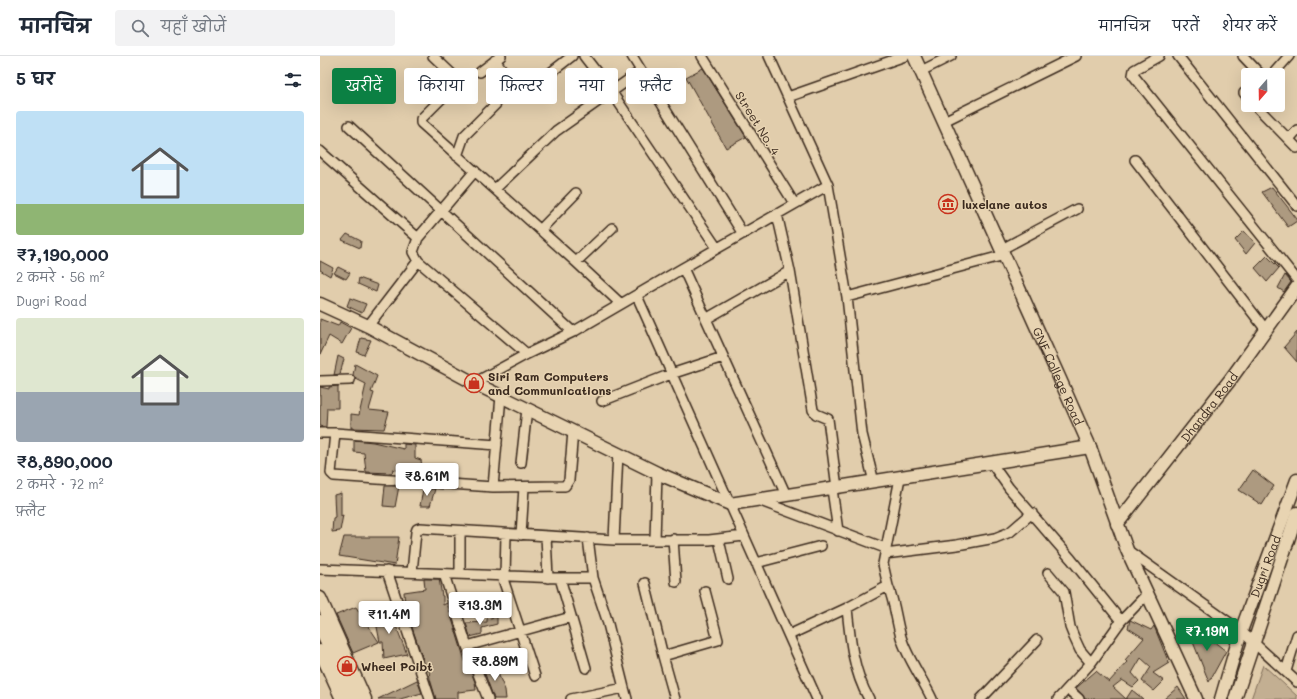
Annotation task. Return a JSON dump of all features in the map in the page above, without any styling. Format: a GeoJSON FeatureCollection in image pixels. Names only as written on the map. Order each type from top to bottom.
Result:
{"type":"FeatureCollection","features":[{"type":"Feature","properties":{"kind":"highway"},"geometry":{"type":"LineString","coordinates":[[320,623],[354,699]]}},
{"type":"Feature","properties":{"kind":"street"},"geometry":{"type":"LineString","coordinates":[[434,56],[443,60],[454,76],[455,81],[452,87],[421,119],[421,123],[621,304]]}},
{"type":"Feature","properties":{"kind":"street"},"geometry":{"type":"LineString","coordinates":[[480,72],[498,58],[520,94],[522,94],[572,56]]}},
{"type":"Feature","properties":{"kind":"street"},"geometry":{"type":"LineString","coordinates":[[584,56],[593,68]]}},
{"type":"Feature","properties":{"kind":"street"},"geometry":{"type":"LineString","coordinates":[[632,56],[639,68]]}},
{"type":"Feature","properties":{"kind":"street","name":"Street No. 4"},"geometry":{"type":"LineString","coordinates":[[702,56],[794,203]]}},
{"type":"Feature","properties":{"kind":"street"},"geometry":{"type":"LineString","coordinates":[[769,56],[828,185],[847,297],[862,434],[874,482]]}},
{"type":"Feature","properties":{"kind":"street"},"geometry":{"type":"LineString","coordinates":[[788,97],[905,56]]}},
{"type":"Feature","properties":{"kind":"street","name":"GNE College Road"},"geometry":{"type":"LineString","coordinates":[[914,56],[1090,447],[1127,550],[1148,593],[1182,672],[1196,699]]}},
{"type":"Feature","properties":{"kind":"street"},"geometry":{"type":"LineString","coordinates":[[921,71],[951,56]]}},
{"type":"Feature","properties":{"kind":"street"},"geometry":{"type":"LineString","coordinates":[[944,121],[1076,56]]}},
{"type":"Feature","properties":{"kind":"street"},"geometry":{"type":"LineString","coordinates":[[1159,56],[1134,70],[1133,75],[1297,280]]}},
{"type":"Feature","properties":{"kind":"street"},"geometry":{"type":"LineString","coordinates":[[1178,56],[1297,206]]}},
{"type":"Feature","properties":{"kind":"street"},"geometry":{"type":"LineString","coordinates":[[1243,56],[1254,68]]}},
{"type":"Feature","properties":{"kind":"street"},"geometry":{"type":"LineString","coordinates":[[1278,68],[1289,56]]}},
{"type":"Feature","properties":{"kind":"street"},"geometry":{"type":"LineString","coordinates":[[618,101],[717,248]]}},
{"type":"Feature","properties":{"kind":"street"},"geometry":{"type":"LineString","coordinates":[[457,156],[464,136],[496,104]]}},
{"type":"Feature","properties":{"kind":"street"},"geometry":{"type":"LineString","coordinates":[[495,189],[547,139],[594,104]]}},
{"type":"Feature","properties":{"kind":"street"},"geometry":{"type":"LineString","coordinates":[[662,104],[743,234]]}},
{"type":"Feature","properties":{"kind":"street"},"geometry":{"type":"LineString","coordinates":[[1263,112],[1297,148]]}},
{"type":"Feature","properties":{"kind":"street"},"geometry":{"type":"LineString","coordinates":[[349,126],[573,332]]}},
{"type":"Feature","properties":{"kind":"street"},"geometry":{"type":"LineString","coordinates":[[1289,139],[1297,130]]}},
{"type":"Feature","properties":{"kind":"street"},"geometry":{"type":"LineString","coordinates":[[320,151],[418,238]]}},
{"type":"Feature","properties":{"kind":"street"},"geometry":{"type":"LineString","coordinates":[[1135,160],[1266,330]]}},
{"type":"Feature","properties":{"kind":"street"},"geometry":{"type":"LineString","coordinates":[[475,171],[440,210],[418,238],[413,252],[418,260],[527,354]]}},
{"type":"Feature","properties":{"kind":"street"},"geometry":{"type":"LineString","coordinates":[[474,383],[527,354],[573,332],[794,203],[828,185]]}},
{"type":"Feature","properties":{"kind":"street"},"geometry":{"type":"LineString","coordinates":[[540,230],[576,193]]}},
{"type":"Feature","properties":{"kind":"street"},"geometry":{"type":"LineString","coordinates":[[847,297],[1003,252],[1077,209]]}},
{"type":"Feature","properties":{"kind":"street"},"geometry":{"type":"LineString","coordinates":[[777,214],[790,271],[814,410],[816,414],[828,419],[838,531]]}},
{"type":"Feature","properties":{"kind":"street"},"geometry":{"type":"LineString","coordinates":[[576,262],[612,228]]}},
{"type":"Feature","properties":{"kind":"street"},"geometry":{"type":"LineString","coordinates":[[368,326],[418,260]]}},
{"type":"Feature","properties":{"kind":"street"},"geometry":{"type":"LineString","coordinates":[[683,268],[786,495]]}},
{"type":"Feature","properties":{"kind":"street"},"geometry":{"type":"LineString","coordinates":[[706,319],[790,271]]}},
{"type":"Feature","properties":{"kind":"street","name":"Dhandra Road"},"geometry":{"type":"LineString","coordinates":[[1117,524],[1230,380],[1297,287]]}},
{"type":"Feature","properties":{"kind":"street"},"geometry":{"type":"LineString","coordinates":[[637,296],[671,374],[718,473],[756,564],[818,699]]}},
{"type":"Feature","properties":{"kind":"street"},"geometry":{"type":"LineString","coordinates":[[320,304],[368,326],[474,383],[657,473],[730,504],[992,464],[1090,447]]}},
{"type":"Feature","properties":{"kind":"street"},"geometry":{"type":"LineString","coordinates":[[602,400],[671,374],[723,357]]}},
{"type":"Feature","properties":{"kind":"street"},"geometry":{"type":"LineString","coordinates":[[320,381],[350,380]]}},
{"type":"Feature","properties":{"kind":"street"},"geometry":{"type":"LineString","coordinates":[[493,487],[501,396]]}},
{"type":"Feature","properties":{"kind":"street"},"geometry":{"type":"LineString","coordinates":[[521,463],[527,409]]}},
{"type":"Feature","properties":{"kind":"street"},"geometry":{"type":"LineString","coordinates":[[335,433],[331,473],[334,476],[493,487],[562,486],[567,484],[573,431]]}},
{"type":"Feature","properties":{"kind":"street"},"geometry":{"type":"LineString","coordinates":[[320,433],[497,445]]}},
{"type":"Feature","properties":{"kind":"street"},"geometry":{"type":"LineString","coordinates":[[614,540],[618,453]]}},
{"type":"Feature","properties":{"kind":"street"},"geometry":{"type":"LineString","coordinates":[[992,464],[1009,488],[1032,513],[1121,621]]}},
{"type":"Feature","properties":{"kind":"street"},"geometry":{"type":"LineString","coordinates":[[655,540],[657,473]]}},
{"type":"Feature","properties":{"kind":"street"},"geometry":{"type":"LineString","coordinates":[[900,478],[885,551],[884,564],[901,637],[906,650],[932,699]]}},
{"type":"Feature","properties":{"kind":"street","name":"Dugri Road"},"geometry":{"type":"LineString","coordinates":[[1221,699],[1241,631],[1297,480]]}},
{"type":"Feature","properties":{"kind":"street"},"geometry":{"type":"LineString","coordinates":[[520,535],[524,486]]}},
{"type":"Feature","properties":{"kind":"street"},"geometry":{"type":"LineString","coordinates":[[758,500],[885,551],[957,545],[995,538],[1010,532],[1032,513]]}},
{"type":"Feature","properties":{"kind":"street","name":"Dugri Road"},"geometry":{"type":"LineString","coordinates":[[1235,699],[1253,641],[1297,513]]}},
{"type":"Feature","properties":{"kind":"street"},"geometry":{"type":"LineString","coordinates":[[412,572],[417,528],[614,540],[719,540],[744,536]]}},
{"type":"Feature","properties":{"kind":"street"},"geometry":{"type":"LineString","coordinates":[[460,531],[460,574]]}},
{"type":"Feature","properties":{"kind":"street"},"geometry":{"type":"LineString","coordinates":[[506,534],[504,576],[519,630],[535,676]]}},
{"type":"Feature","properties":{"kind":"street"},"geometry":{"type":"LineString","coordinates":[[546,536],[548,578]]}},
{"type":"Feature","properties":{"kind":"street"},"geometry":{"type":"LineString","coordinates":[[588,538],[593,578],[607,620],[627,699]]}},
{"type":"Feature","properties":{"kind":"street"},"geometry":{"type":"LineString","coordinates":[[673,540],[676,582]]}},
{"type":"Feature","properties":{"kind":"street"},"geometry":{"type":"LineString","coordinates":[[719,540],[728,579]]}},
{"type":"Feature","properties":{"kind":"street"},"geometry":{"type":"LineString","coordinates":[[756,564],[821,546]]}},
{"type":"Feature","properties":{"kind":"street"},"geometry":{"type":"LineString","coordinates":[[1127,550],[1241,631],[1297,682]]}},
{"type":"Feature","properties":{"kind":"street"},"geometry":{"type":"LineString","coordinates":[[320,569],[548,578],[593,578]]}},
{"type":"Feature","properties":{"kind":"street"},"geometry":{"type":"LineString","coordinates":[[387,571],[430,699]]}},
{"type":"Feature","properties":{"kind":"street"},"geometry":{"type":"LineString","coordinates":[[444,574],[467,646],[488,699]]}},
{"type":"Feature","properties":{"kind":"street"},"geometry":{"type":"LineString","coordinates":[[1048,574],[1064,592],[1070,626],[1074,637],[1080,650],[1091,663]]}},
{"type":"Feature","properties":{"kind":"street"},"geometry":{"type":"LineString","coordinates":[[560,578],[586,668]]}},
{"type":"Feature","properties":{"kind":"street"},"geometry":{"type":"LineString","coordinates":[[645,584],[675,699]]}},
{"type":"Feature","properties":{"kind":"street"},"geometry":{"type":"LineString","coordinates":[[789,635],[847,608],[888,586]]}},
{"type":"Feature","properties":{"kind":"street"},"geometry":{"type":"LineString","coordinates":[[663,656],[718,640],[705,591]]}},
{"type":"Feature","properties":{"kind":"street"},"geometry":{"type":"LineString","coordinates":[[1058,699],[1091,663],[1121,621],[1148,593]]}},
{"type":"Feature","properties":{"kind":"street"},"geometry":{"type":"LineString","coordinates":[[320,598],[365,699]]}},
{"type":"Feature","properties":{"kind":"street"},"geometry":{"type":"LineString","coordinates":[[847,608],[851,647],[857,669],[869,699]]}},
{"type":"Feature","properties":{"kind":"street"},"geometry":{"type":"LineString","coordinates":[[467,646],[519,630],[571,617]]}},
{"type":"Feature","properties":{"kind":"street"},"geometry":{"type":"LineString","coordinates":[[1286,671],[1297,635]]}},
{"type":"Feature","properties":{"kind":"street"},"geometry":{"type":"LineString","coordinates":[[981,699],[1037,640]]}},
{"type":"Feature","properties":{"kind":"street"},"geometry":{"type":"LineString","coordinates":[[320,651],[342,699]]}},
{"type":"Feature","properties":{"kind":"street"},"geometry":{"type":"LineString","coordinates":[[1286,671],[1297,660]]}},
{"type":"Feature","properties":{"kind":"street"},"geometry":{"type":"LineString","coordinates":[[571,699],[624,688]]}},
{"type":"Feature","properties":{"kind":"street"},"geometry":{"type":"LineString","coordinates":[[1068,689],[1079,699]]}},
{"type":"Feature","properties":{"kind":"shaded area"},"geometry":{"type":"Polygon","coordinates":[[[1263,665],[1297,696],[1297,699],[1251,699],[1263,665]]]}},
{"type":"Feature","properties":{"kind":"building"},"geometry":{"type":"Polygon","coordinates":[[[703,68],[746,137],[726,148],[686,77],[703,68]]]}},
{"type":"Feature","properties":{"kind":"building"},"geometry":{"type":"Polygon","coordinates":[[[1272,187],[1297,219],[1297,221],[1288,227],[1262,192],[1272,187]]]}},
{"type":"Feature","properties":{"kind":"building"},"geometry":{"type":"Polygon","coordinates":[[[1244,231],[1255,243],[1246,254],[1235,240],[1244,231]]]}},
{"type":"Feature","properties":{"kind":"building"},"geometry":{"type":"Polygon","coordinates":[[[347,234],[361,241],[360,248],[342,240],[347,234]]]}},
{"type":"Feature","properties":{"kind":"building"},"geometry":{"type":"Polygon","coordinates":[[[1267,256],[1279,268],[1267,282],[1255,268],[1267,256]]]}},
{"type":"Feature","properties":{"kind":"building"},"geometry":{"type":"Polygon","coordinates":[[[320,261],[333,268],[330,276],[320,270],[320,261]]]}},
{"type":"Feature","properties":{"kind":"building"},"geometry":{"type":"Polygon","coordinates":[[[338,267],[350,273],[346,279],[334,273],[338,267]]]}},
{"type":"Feature","properties":{"kind":"building"},"geometry":{"type":"Polygon","coordinates":[[[1285,275],[1291,282],[1284,292],[1278,288],[1285,275]]]}},
{"type":"Feature","properties":{"kind":"building"},"geometry":{"type":"Polygon","coordinates":[[[359,278],[378,285],[376,292],[358,284],[359,278]]]}},
{"type":"Feature","properties":{"kind":"building"},"geometry":{"type":"Polygon","coordinates":[[[350,298],[366,304],[362,313],[347,306],[350,298]]]}},
{"type":"Feature","properties":{"kind":"building"},"geometry":{"type":"Polygon","coordinates":[[[320,319],[338,326],[340,322],[351,328],[342,344],[329,336],[320,355],[320,319]]]}},
{"type":"Feature","properties":{"kind":"building"},"geometry":{"type":"Polygon","coordinates":[[[1297,332],[1297,362],[1284,347],[1297,332]]]}},
{"type":"Feature","properties":{"kind":"building"},"geometry":{"type":"Polygon","coordinates":[[[361,338],[371,340],[364,355],[357,352],[361,338]]]}},
{"type":"Feature","properties":{"kind":"building"},"geometry":{"type":"Polygon","coordinates":[[[338,356],[344,359],[340,374],[334,375],[338,356]]]}},
{"type":"Feature","properties":{"kind":"building"},"geometry":{"type":"Polygon","coordinates":[[[355,364],[377,376],[371,392],[374,393],[369,410],[389,412],[384,429],[351,428],[351,414],[359,415],[366,384],[356,379],[353,375],[355,364]]]}},
{"type":"Feature","properties":{"kind":"building"},"geometry":{"type":"Polygon","coordinates":[[[338,386],[338,408],[327,408],[326,427],[320,426],[320,387],[329,389],[329,387],[338,386]]]}},
{"type":"Feature","properties":{"kind":"building"},"geometry":{"type":"Polygon","coordinates":[[[354,440],[373,442],[404,449],[404,444],[415,445],[415,458],[421,460],[423,475],[414,475],[393,469],[392,473],[366,472],[364,453],[354,452],[354,440]]]}},
{"type":"Feature","properties":{"kind":"building"},"geometry":{"type":"Polygon","coordinates":[[[1253,470],[1274,486],[1262,505],[1239,490],[1253,470]]]}},
{"type":"Feature","properties":{"kind":"building"},"geometry":{"type":"Polygon","coordinates":[[[385,486],[399,486],[395,507],[383,506],[385,486]]]}},
{"type":"Feature","properties":{"kind":"building"},"geometry":{"type":"Polygon","coordinates":[[[423,489],[435,489],[430,506],[420,506],[423,489]]]}},
{"type":"Feature","properties":{"kind":"building"},"geometry":{"type":"Polygon","coordinates":[[[341,493],[341,516],[343,515],[340,531],[332,532],[333,518],[335,517],[334,495],[341,493]]]}},
{"type":"Feature","properties":{"kind":"building"},"geometry":{"type":"Polygon","coordinates":[[[344,537],[399,537],[395,565],[339,556],[344,537]]]}},
{"type":"Feature","properties":{"kind":"building"},"geometry":{"type":"Polygon","coordinates":[[[424,579],[439,579],[443,596],[443,605],[447,603],[466,664],[468,664],[475,682],[476,690],[458,692],[458,699],[436,699],[429,670],[427,671],[405,607],[404,592],[425,589],[424,579]]]}},
{"type":"Feature","properties":{"kind":"building"},"geometry":{"type":"Polygon","coordinates":[[[356,607],[379,642],[353,653],[336,615],[356,607]]]}},
{"type":"Feature","properties":{"kind":"building"},"geometry":{"type":"Polygon","coordinates":[[[385,607],[393,626],[396,626],[407,654],[384,659],[383,642],[380,642],[374,612],[385,607]]]}},
{"type":"Feature","properties":{"kind":"building"},"geometry":{"type":"Polygon","coordinates":[[[497,616],[497,624],[482,628],[482,634],[470,637],[466,623],[487,622],[487,619],[497,616]]]}},
{"type":"Feature","properties":{"kind":"building"},"geometry":{"type":"Polygon","coordinates":[[[1130,620],[1151,630],[1154,626],[1169,663],[1153,673],[1164,681],[1154,691],[1142,681],[1151,667],[1141,658],[1132,673],[1139,681],[1133,687],[1122,680],[1113,687],[1126,699],[1085,699],[1076,688],[1096,671],[1109,682],[1127,662],[1125,660],[1144,638],[1128,628],[1130,620]]]}},
{"type":"Feature","properties":{"kind":"building"},"geometry":{"type":"Polygon","coordinates":[[[1195,627],[1226,651],[1209,682],[1189,632],[1195,627]]]}},
{"type":"Feature","properties":{"kind":"building"},"geometry":{"type":"Polygon","coordinates":[[[498,663],[497,671],[505,690],[506,699],[494,699],[483,668],[498,663]]]}},
{"type":"Feature","properties":{"kind":"building"},"geometry":{"type":"Polygon","coordinates":[[[417,680],[422,693],[400,699],[378,699],[417,680]]]}},
{"type":"Feature","properties":{"kind":"building"},"geometry":{"type":"Polygon","coordinates":[[[1178,687],[1186,699],[1164,699],[1178,687]]]}},
{"type":"Feature","properties":{"kind":"building"},"geometry":{"type":"Polygon","coordinates":[[[1132,690],[1143,699],[1126,699],[1132,690]]]}},
{"type":"Feature","properties":{"kind":"place","name":"luxelane autos"},"geometry":{"type":"Point","coordinates":[948,204]}},
{"type":"Feature","properties":{"kind":"place","name":"Siri Ram Computers and Communications"},"geometry":{"type":"Point","coordinates":[474,383]}},
{"type":"Feature","properties":{"kind":"place","name":"Wheel Poibt"},"geometry":{"type":"Point","coordinates":[347,666]}}]}
